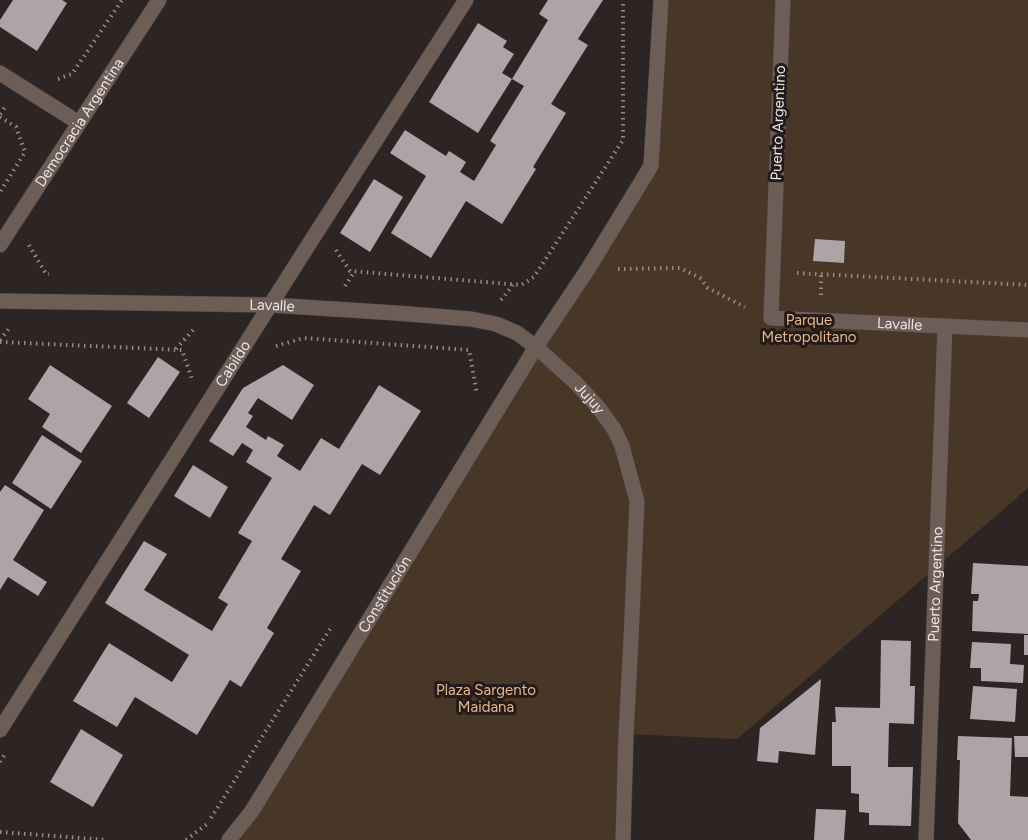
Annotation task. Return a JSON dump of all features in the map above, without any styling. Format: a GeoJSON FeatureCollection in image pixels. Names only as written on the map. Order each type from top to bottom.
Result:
{"type":"FeatureCollection","features":[{"type":"Feature","properties":{"kind":"street","name":"Democracia Argentina"},"geometry":{"type":"LineString","coordinates":[[0,245],[159,0]]}},
{"type":"Feature","properties":{"kind":"street","name":"Cabildo"},"geometry":{"type":"LineString","coordinates":[[0,730],[466,0]]}},
{"type":"Feature","properties":{"kind":"street"},"geometry":{"type":"LineString","coordinates":[[537,346],[588,269],[651,166],[661,0]]}},
{"type":"Feature","properties":{"kind":"street","name":"Puerto Argentino"},"geometry":{"type":"LineString","coordinates":[[771,318],[783,0]]}},
{"type":"Feature","properties":{"kind":"street"},"geometry":{"type":"LineString","coordinates":[[0,73],[79,123]]}},
{"type":"Feature","properties":{"kind":"street","name":"Lavalle"},"geometry":{"type":"LineString","coordinates":[[0,301],[271,305],[396,313],[496,324],[517,333],[537,346]]}},
{"type":"Feature","properties":{"kind":"street","name":"Lavalle"},"geometry":{"type":"LineString","coordinates":[[771,318],[1028,330]]}},
{"type":"Feature","properties":{"kind":"street","name":"Puerto Argentino"},"geometry":{"type":"LineString","coordinates":[[926,840],[945,327]]}},
{"type":"Feature","properties":{"kind":"street","name":"Constitución"},"geometry":{"type":"LineString","coordinates":[[229,840],[252,811],[537,346]]}},
{"type":"Feature","properties":{"kind":"street","name":"Jujuy"},"geometry":{"type":"LineString","coordinates":[[537,346],[576,383],[614,429],[622,446],[637,501],[623,840]]}},
{"type":"Feature","properties":{"kind":"path"},"geometry":{"type":"LineString","coordinates":[[53,81],[72,74],[122,0]]}},
{"type":"Feature","properties":{"kind":"path"},"geometry":{"type":"LineString","coordinates":[[330,241],[350,271],[521,285],[534,277],[623,140],[623,0]]}},
{"type":"Feature","properties":{"kind":"path"},"geometry":{"type":"LineString","coordinates":[[0,117],[16,128],[25,153],[0,192]]}},
{"type":"Feature","properties":{"kind":"path"},"geometry":{"type":"LineString","coordinates":[[26,240],[46,274],[54,274]]}},
{"type":"Feature","properties":{"kind":"path"},"geometry":{"type":"LineString","coordinates":[[588,269],[680,268],[700,278],[708,288],[771,318]]}},
{"type":"Feature","properties":{"kind":"path"},"geometry":{"type":"LineString","coordinates":[[797,273],[1028,285]]}},
{"type":"Feature","properties":{"kind":"path"},"geometry":{"type":"LineString","coordinates":[[271,348],[304,338],[469,350],[477,396]]}},
{"type":"Feature","properties":{"kind":"path"},"geometry":{"type":"LineString","coordinates":[[0,342],[182,350],[192,379],[188,386]]}},
{"type":"Feature","properties":{"kind":"path"},"geometry":{"type":"LineString","coordinates":[[186,840],[206,826],[332,626]]}},
{"type":"Feature","properties":{"kind":"path"},"geometry":{"type":"LineString","coordinates":[[0,762],[6,752]]}},
{"type":"Feature","properties":{"kind":"path"},"geometry":{"type":"LineString","coordinates":[[0,832],[107,840]]}},
{"type":"Feature","properties":{"kind":"green space","name":"Parque Metropolitano"},"geometry":{"type":"Polygon","coordinates":[[[661,0],[1028,0],[1028,488],[737,739],[626,734],[623,840],[229,840],[651,166],[661,0]]]}},
{"type":"Feature","properties":{"kind":"building"},"geometry":{"type":"Polygon","coordinates":[[[13,0],[62,0],[67,3],[37,51],[0,27],[0,20],[13,0]]]}},
{"type":"Feature","properties":{"kind":"building"},"geometry":{"type":"Polygon","coordinates":[[[548,0],[603,0],[578,39],[588,45],[551,104],[566,113],[533,167],[536,169],[502,224],[466,201],[431,258],[391,233],[426,176],[390,153],[405,130],[446,156],[449,151],[466,162],[460,172],[474,181],[496,145],[490,141],[524,86],[512,79],[548,20],[539,14],[548,0]]]}},
{"type":"Feature","properties":{"kind":"building"},"geometry":{"type":"Polygon","coordinates":[[[478,23],[507,41],[503,47],[514,54],[502,73],[512,79],[478,133],[429,102],[478,23]]]}},
{"type":"Feature","properties":{"kind":"building"},"geometry":{"type":"Polygon","coordinates":[[[374,179],[403,197],[370,252],[340,233],[374,179]]]}},
{"type":"Feature","properties":{"kind":"building"},"geometry":{"type":"Polygon","coordinates":[[[815,239],[845,241],[844,263],[813,261],[815,239]]]}},
{"type":"Feature","properties":{"kind":"building"},"geometry":{"type":"Polygon","coordinates":[[[158,357],[180,372],[149,418],[127,403],[158,357]]]}},
{"type":"Feature","properties":{"kind":"building"},"geometry":{"type":"Polygon","coordinates":[[[50,365],[112,406],[81,453],[42,427],[50,414],[28,399],[50,365]]]}},
{"type":"Feature","properties":{"kind":"building"},"geometry":{"type":"Polygon","coordinates":[[[283,365],[314,385],[292,420],[258,398],[248,413],[253,416],[246,427],[266,440],[268,436],[284,445],[277,456],[300,471],[321,438],[339,449],[379,385],[421,411],[380,475],[362,464],[330,515],[314,505],[281,559],[301,571],[267,628],[274,633],[241,687],[230,680],[197,735],[135,697],[117,727],[73,701],[109,643],[172,682],[189,655],[105,603],[144,541],[167,554],[144,590],[212,631],[228,604],[218,598],[252,541],[238,533],[272,478],[246,462],[253,450],[242,443],[233,456],[209,441],[243,388],[283,365]]]}},
{"type":"Feature","properties":{"kind":"building"},"geometry":{"type":"Polygon","coordinates":[[[42,435],[82,461],[51,509],[12,483],[42,435]]]}},
{"type":"Feature","properties":{"kind":"building"},"geometry":{"type":"Polygon","coordinates":[[[193,465],[228,487],[210,518],[174,496],[193,465]]]}},
{"type":"Feature","properties":{"kind":"building"},"geometry":{"type":"Polygon","coordinates":[[[5,485],[44,510],[13,560],[47,582],[38,596],[8,577],[0,590],[0,492],[5,485]]]}},
{"type":"Feature","properties":{"kind":"building"},"geometry":{"type":"Polygon","coordinates":[[[973,563],[1028,566],[1028,634],[972,631],[973,601],[978,601],[979,594],[971,594],[973,563]]]}},
{"type":"Feature","properties":{"kind":"building"},"geometry":{"type":"Polygon","coordinates":[[[1024,635],[1028,635],[1028,655],[1024,655],[1024,635]]]}},
{"type":"Feature","properties":{"kind":"building"},"geometry":{"type":"Polygon","coordinates":[[[881,640],[911,641],[910,686],[915,686],[914,724],[889,723],[888,767],[913,767],[911,826],[869,825],[869,813],[859,812],[859,794],[851,793],[851,766],[832,766],[832,722],[836,722],[835,707],[880,708],[881,640]]]}},
{"type":"Feature","properties":{"kind":"building"},"geometry":{"type":"Polygon","coordinates":[[[972,642],[1011,644],[1010,664],[1024,665],[1023,683],[981,681],[981,668],[970,668],[972,642]]]}},
{"type":"Feature","properties":{"kind":"building"},"geometry":{"type":"Polygon","coordinates":[[[821,679],[815,755],[779,751],[778,763],[757,761],[760,728],[821,679]]]}},
{"type":"Feature","properties":{"kind":"building"},"geometry":{"type":"Polygon","coordinates":[[[973,686],[1017,689],[1015,722],[970,719],[973,686]]]}},
{"type":"Feature","properties":{"kind":"building"},"geometry":{"type":"Polygon","coordinates":[[[81,729],[123,755],[93,807],[50,782],[81,729]]]}},
{"type":"Feature","properties":{"kind":"building"},"geometry":{"type":"Polygon","coordinates":[[[958,736],[1012,738],[1010,796],[1028,797],[1028,840],[971,840],[958,823],[960,760],[957,760],[958,736]]]}},
{"type":"Feature","properties":{"kind":"building"},"geometry":{"type":"Polygon","coordinates":[[[1014,736],[1028,736],[1028,757],[1015,757],[1014,736]]]}},
{"type":"Feature","properties":{"kind":"building"},"geometry":{"type":"Polygon","coordinates":[[[816,809],[846,810],[844,840],[814,840],[816,809]]]}},
{"type":"Feature","properties":{"kind":"park label","name":"Plaza Sargento Maidana"},"geometry":{"type":"Point","coordinates":[486,698]}}]}
